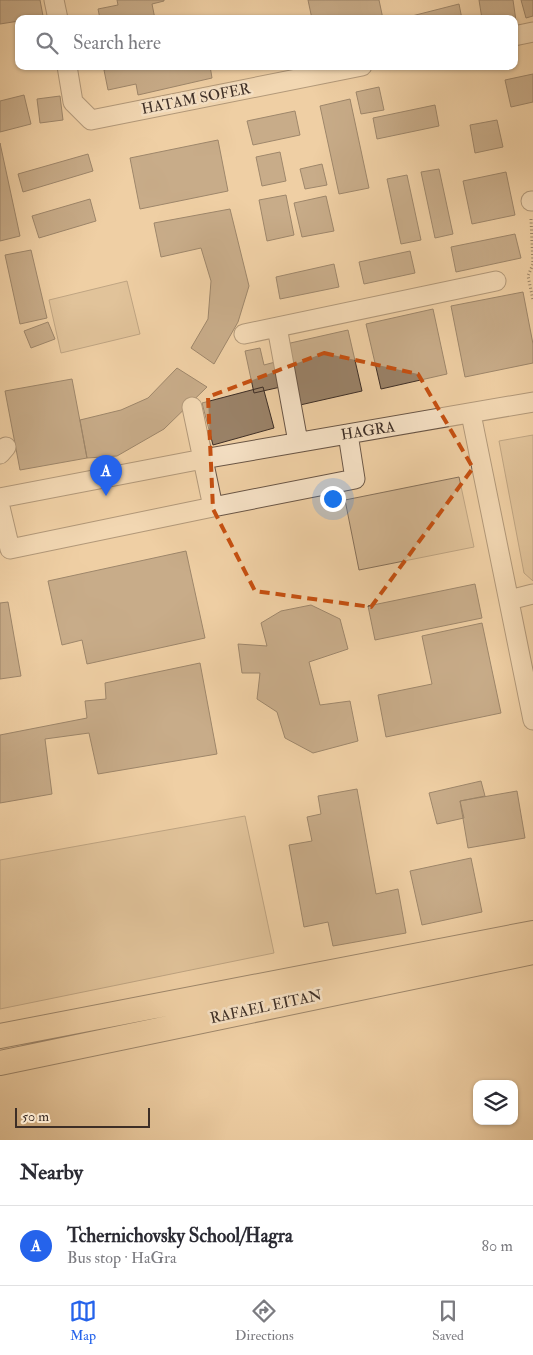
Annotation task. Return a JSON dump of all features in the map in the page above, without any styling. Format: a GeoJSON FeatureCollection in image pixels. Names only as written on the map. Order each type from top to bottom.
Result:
{"type":"FeatureCollection","features":[{"type":"Feature","properties":{"kind":"main road","name":"RAFAEL EITAN"},"geometry":{"type":"LineString","coordinates":[[0,1036],[533,933]]}},
{"type":"Feature","properties":{"kind":"main road","name":"RAFAEL EITAN"},"geometry":{"type":"LineString","coordinates":[[0,1062],[533,952]]}},
{"type":"Feature","properties":{"kind":"street"},"geometry":{"type":"LineString","coordinates":[[54,0],[57,15]]}},
{"type":"Feature","properties":{"kind":"street"},"geometry":{"type":"LineString","coordinates":[[518,35],[533,32]]}},
{"type":"Feature","properties":{"kind":"street","name":"HATAM SOFER"},"geometry":{"type":"LineString","coordinates":[[68,70],[73,102],[91,120],[342,70]]}},
{"type":"Feature","properties":{"kind":"street"},"geometry":{"type":"LineString","coordinates":[[244,334],[496,281]]}},
{"type":"Feature","properties":{"kind":"street"},"geometry":{"type":"LineString","coordinates":[[276,327],[298,442]]}},
{"type":"Feature","properties":{"kind":"street","name":"HAGRA"},"geometry":{"type":"LineString","coordinates":[[0,498],[203,459],[533,402]]}},
{"type":"Feature","properties":{"kind":"street"},"geometry":{"type":"LineString","coordinates":[[192,408],[213,507]]}},
{"type":"Feature","properties":{"kind":"street"},"geometry":{"type":"LineString","coordinates":[[471,414],[533,720]]}},
{"type":"Feature","properties":{"kind":"street"},"geometry":{"type":"LineString","coordinates":[[0,507],[10,549],[355,479],[348,434]]}},
{"type":"Feature","properties":{"kind":"street"},"geometry":{"type":"LineString","coordinates":[[509,600],[533,594]]}},
{"type":"Feature","properties":{"kind":"path"},"geometry":{"type":"LineString","coordinates":[[532,201],[532,264],[528,276],[533,300]]}},
{"type":"Feature","properties":{"kind":"highlighted area"},"geometry":{"type":"Polygon","coordinates":[[[324,353],[418,374],[473,468],[371,607],[255,591],[213,509],[208,397],[324,353]]]}},
{"type":"Feature","properties":{"kind":"shaded area"},"geometry":{"type":"Polygon","coordinates":[[[127,281],[140,334],[61,353],[49,300],[127,281]]]}},
{"type":"Feature","properties":{"kind":"shaded area"},"geometry":{"type":"Polygon","coordinates":[[[533,435],[533,581],[524,573],[499,441],[533,435]]]}},
{"type":"Feature","properties":{"kind":"shaded area"},"geometry":{"type":"Polygon","coordinates":[[[459,477],[474,547],[359,570],[345,500],[459,477]]]}},
{"type":"Feature","properties":{"kind":"shaded area"},"geometry":{"type":"Polygon","coordinates":[[[245,816],[274,953],[0,1009],[0,860],[245,816]]]}},
{"type":"Feature","properties":{"kind":"building"},"geometry":{"type":"Polygon","coordinates":[[[0,0],[40,0],[43,15],[15,15],[15,22],[0,24],[0,0]]]}},
{"type":"Feature","properties":{"kind":"building"},"geometry":{"type":"Polygon","coordinates":[[[117,0],[164,0],[152,4],[154,15],[99,15],[98,9],[118,5],[117,0]]]}},
{"type":"Feature","properties":{"kind":"building"},"geometry":{"type":"Polygon","coordinates":[[[308,0],[379,0],[382,15],[311,15],[308,0]]]}},
{"type":"Feature","properties":{"kind":"building"},"geometry":{"type":"Polygon","coordinates":[[[479,0],[513,0],[515,15],[481,15],[479,0]]]}},
{"type":"Feature","properties":{"kind":"building"},"geometry":{"type":"Polygon","coordinates":[[[521,0],[533,0],[533,16],[526,18],[521,0]]]}},
{"type":"Feature","properties":{"kind":"building"},"geometry":{"type":"Polygon","coordinates":[[[459,4],[461,15],[416,15],[459,4]]]}},
{"type":"Feature","properties":{"kind":"building"},"geometry":{"type":"Polygon","coordinates":[[[104,70],[211,70],[212,78],[138,95],[136,84],[108,90],[104,70]]]}},
{"type":"Feature","properties":{"kind":"building"},"geometry":{"type":"Polygon","coordinates":[[[533,74],[533,102],[511,107],[505,80],[533,74]]]}},
{"type":"Feature","properties":{"kind":"building"},"geometry":{"type":"Polygon","coordinates":[[[379,87],[384,110],[361,114],[356,92],[379,87]]]}},
{"type":"Feature","properties":{"kind":"building"},"geometry":{"type":"Polygon","coordinates":[[[24,95],[31,124],[0,132],[0,101],[24,95]]]}},
{"type":"Feature","properties":{"kind":"building"},"geometry":{"type":"Polygon","coordinates":[[[60,96],[63,120],[40,123],[37,99],[60,96]]]}},
{"type":"Feature","properties":{"kind":"building"},"geometry":{"type":"Polygon","coordinates":[[[350,99],[369,188],[339,194],[320,106],[350,99]]]}},
{"type":"Feature","properties":{"kind":"building"},"geometry":{"type":"Polygon","coordinates":[[[435,105],[439,126],[377,139],[373,118],[435,105]]]}},
{"type":"Feature","properties":{"kind":"building"},"geometry":{"type":"Polygon","coordinates":[[[295,111],[300,135],[253,145],[247,121],[295,111]]]}},
{"type":"Feature","properties":{"kind":"building"},"geometry":{"type":"Polygon","coordinates":[[[497,120],[503,147],[475,153],[470,125],[497,120]]]}},
{"type":"Feature","properties":{"kind":"building"},"geometry":{"type":"Polygon","coordinates":[[[218,140],[228,191],[140,209],[130,158],[218,140]]]}},
{"type":"Feature","properties":{"kind":"building"},"geometry":{"type":"Polygon","coordinates":[[[0,143],[20,236],[0,241],[0,143]]]}},
{"type":"Feature","properties":{"kind":"building"},"geometry":{"type":"Polygon","coordinates":[[[280,152],[286,181],[262,186],[256,157],[280,152]]]}},
{"type":"Feature","properties":{"kind":"building"},"geometry":{"type":"Polygon","coordinates":[[[88,154],[93,171],[23,192],[18,174],[88,154]]]}},
{"type":"Feature","properties":{"kind":"building"},"geometry":{"type":"Polygon","coordinates":[[[322,164],[327,185],[305,189],[300,169],[322,164]]]}},
{"type":"Feature","properties":{"kind":"building"},"geometry":{"type":"Polygon","coordinates":[[[439,169],[453,234],[435,238],[421,172],[439,169]]]}},
{"type":"Feature","properties":{"kind":"building"},"geometry":{"type":"Polygon","coordinates":[[[506,172],[515,215],[472,224],[463,181],[506,172]]]}},
{"type":"Feature","properties":{"kind":"building"},"geometry":{"type":"Polygon","coordinates":[[[407,175],[421,240],[401,244],[387,179],[407,175]]]}},
{"type":"Feature","properties":{"kind":"building"},"geometry":{"type":"Polygon","coordinates":[[[286,195],[294,235],[267,241],[259,200],[286,195]]]}},
{"type":"Feature","properties":{"kind":"building"},"geometry":{"type":"Polygon","coordinates":[[[326,196],[334,231],[302,237],[294,203],[326,196]]]}},
{"type":"Feature","properties":{"kind":"building"},"geometry":{"type":"Polygon","coordinates":[[[90,199],[96,221],[39,238],[32,216],[90,199]]]}},
{"type":"Feature","properties":{"kind":"building"},"geometry":{"type":"Polygon","coordinates":[[[230,209],[249,286],[238,322],[214,364],[191,348],[208,319],[211,281],[201,248],[161,257],[154,223],[230,209]]]}},
{"type":"Feature","properties":{"kind":"building"},"geometry":{"type":"Polygon","coordinates":[[[515,234],[521,258],[456,272],[451,247],[515,234]]]}},
{"type":"Feature","properties":{"kind":"building"},"geometry":{"type":"Polygon","coordinates":[[[31,250],[47,318],[20,324],[5,255],[31,250]]]}},
{"type":"Feature","properties":{"kind":"building"},"geometry":{"type":"Polygon","coordinates":[[[410,251],[415,273],[364,284],[359,262],[410,251]]]}},
{"type":"Feature","properties":{"kind":"building"},"geometry":{"type":"Polygon","coordinates":[[[334,264],[339,287],[280,299],[276,277],[334,264]]]}},
{"type":"Feature","properties":{"kind":"building"},"geometry":{"type":"Polygon","coordinates":[[[523,292],[533,344],[533,363],[465,377],[451,306],[523,292]]]}},
{"type":"Feature","properties":{"kind":"building"},"geometry":{"type":"Polygon","coordinates":[[[433,309],[447,374],[381,389],[366,324],[433,309]]]}},
{"type":"Feature","properties":{"kind":"building"},"geometry":{"type":"Polygon","coordinates":[[[48,322],[55,339],[31,348],[24,331],[48,322]]]}},
{"type":"Feature","properties":{"kind":"building"},"geometry":{"type":"Polygon","coordinates":[[[348,330],[362,391],[300,405],[286,344],[348,330]]]}},
{"type":"Feature","properties":{"kind":"building"},"geometry":{"type":"Polygon","coordinates":[[[260,348],[264,365],[279,361],[285,386],[254,393],[245,351],[260,348]]]}},
{"type":"Feature","properties":{"kind":"building"},"geometry":{"type":"Polygon","coordinates":[[[177,368],[207,387],[164,429],[117,456],[87,458],[80,420],[121,410],[148,398],[177,368]]]}},
{"type":"Feature","properties":{"kind":"building"},"geometry":{"type":"Polygon","coordinates":[[[72,379],[87,458],[20,470],[5,391],[72,379]]]}},
{"type":"Feature","properties":{"kind":"building"},"geometry":{"type":"Polygon","coordinates":[[[263,387],[274,428],[213,445],[202,403],[263,387]]]}},
{"type":"Feature","properties":{"kind":"building"},"geometry":{"type":"Polygon","coordinates":[[[186,551],[205,638],[87,664],[82,640],[62,645],[48,581],[186,551]]]}},
{"type":"Feature","properties":{"kind":"building"},"geometry":{"type":"Polygon","coordinates":[[[475,584],[482,618],[375,640],[368,606],[475,584]]]}},
{"type":"Feature","properties":{"kind":"building"},"geometry":{"type":"Polygon","coordinates":[[[8,602],[21,676],[0,679],[0,603],[8,602]]]}},
{"type":"Feature","properties":{"kind":"building"},"geometry":{"type":"Polygon","coordinates":[[[311,605],[340,619],[348,649],[309,662],[320,705],[350,701],[358,741],[313,753],[285,738],[277,712],[257,699],[260,673],[242,673],[238,644],[267,646],[261,623],[281,611],[311,605]]]}},
{"type":"Feature","properties":{"kind":"building"},"geometry":{"type":"Polygon","coordinates":[[[482,623],[501,713],[386,737],[378,695],[432,684],[422,636],[482,623]]]}},
{"type":"Feature","properties":{"kind":"building"},"geometry":{"type":"Polygon","coordinates":[[[200,663],[217,754],[98,774],[89,733],[45,739],[52,794],[0,803],[0,735],[87,718],[85,701],[106,699],[105,683],[200,663]]]}},
{"type":"Feature","properties":{"kind":"building"},"geometry":{"type":"Polygon","coordinates":[[[481,781],[485,796],[460,801],[464,818],[437,824],[429,793],[481,781]]]}},
{"type":"Feature","properties":{"kind":"building"},"geometry":{"type":"Polygon","coordinates":[[[357,789],[376,894],[398,889],[406,933],[333,946],[328,922],[304,927],[289,845],[312,841],[307,817],[321,814],[318,796],[357,789]]]}},
{"type":"Feature","properties":{"kind":"building"},"geometry":{"type":"Polygon","coordinates":[[[517,791],[525,838],[468,848],[460,801],[517,791]]]}},
{"type":"Feature","properties":{"kind":"building"},"geometry":{"type":"Polygon","coordinates":[[[471,858],[482,912],[422,925],[410,871],[471,858]]]}},
{"type":"Feature","properties":{"kind":"place","name":"Tchernichovsky School/Hagra"},"geometry":{"type":"Point","coordinates":[106,496]}}]}
